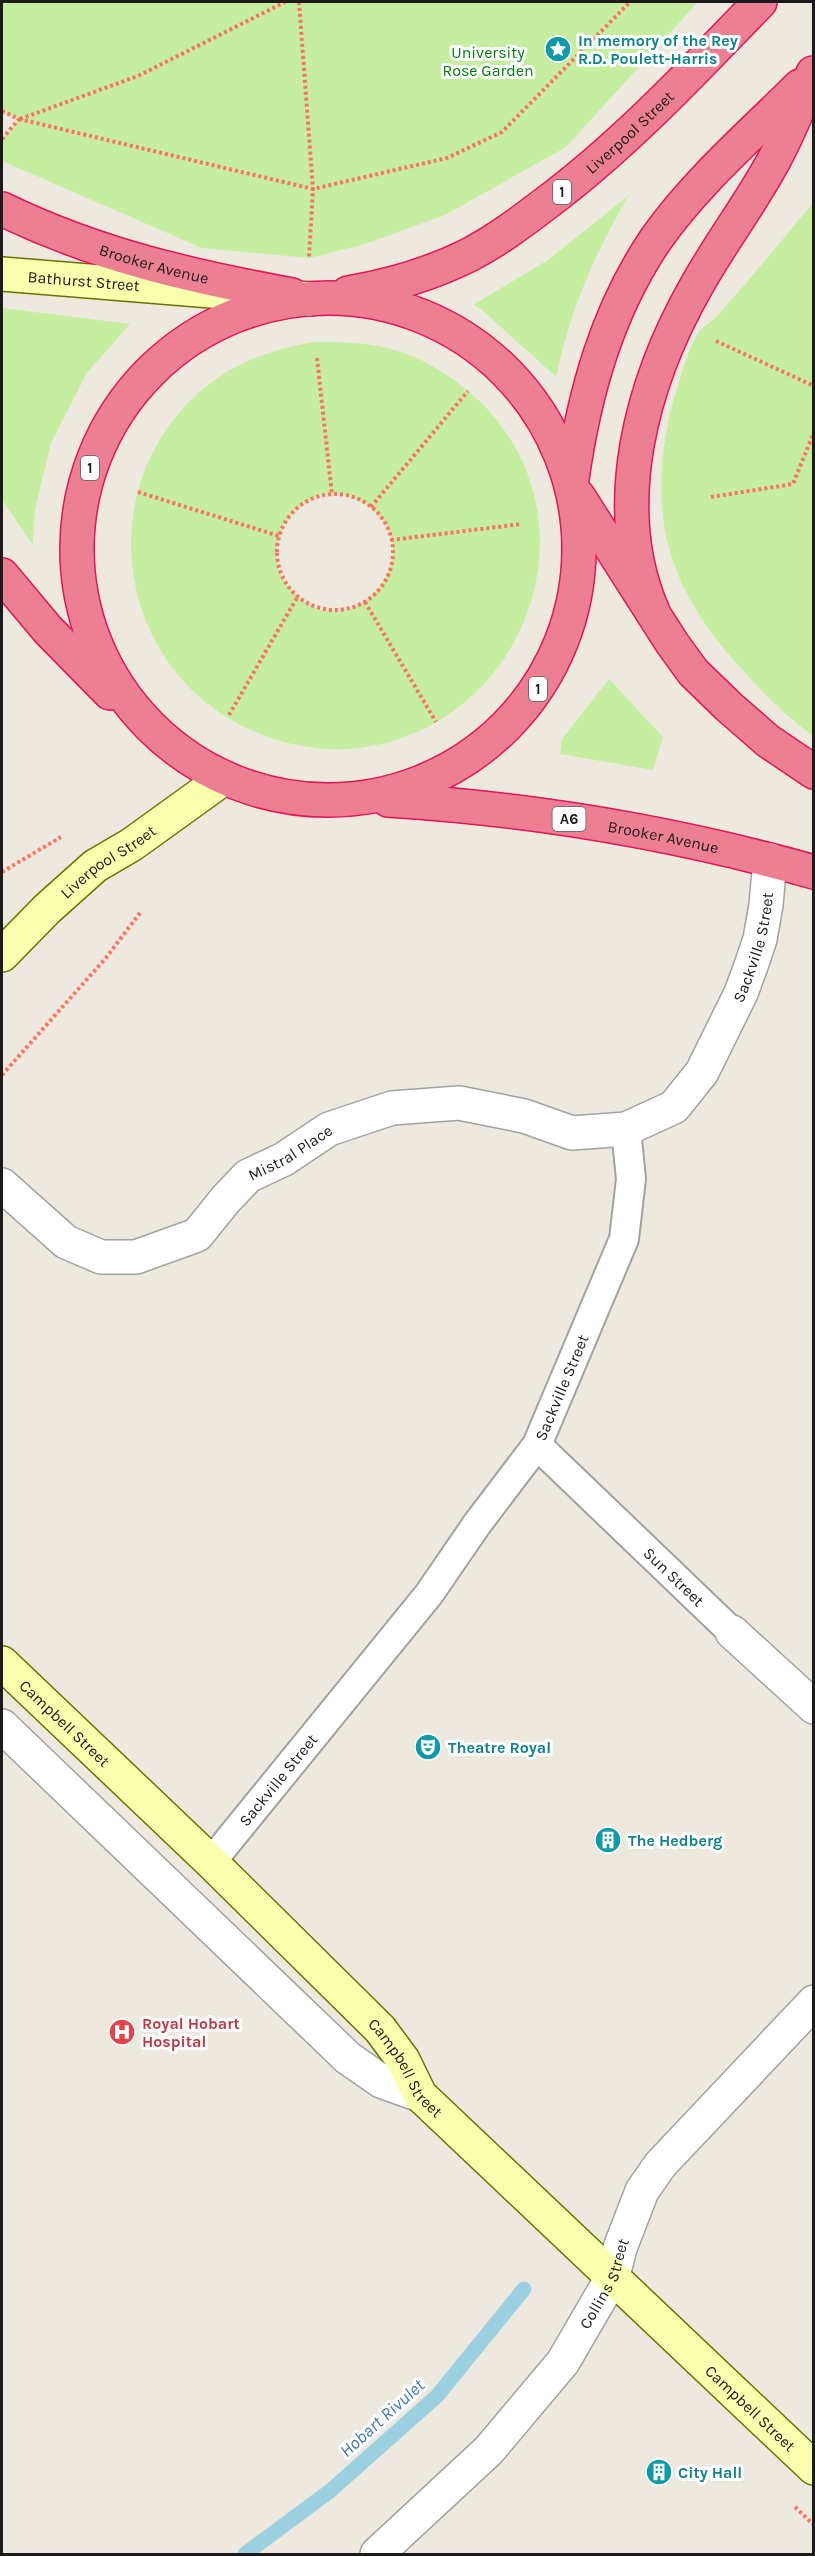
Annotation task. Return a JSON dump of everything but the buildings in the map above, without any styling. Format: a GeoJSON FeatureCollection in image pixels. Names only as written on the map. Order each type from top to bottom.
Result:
{"type":"FeatureCollection","features":[{"type":"Feature","properties":{"kind":"highway","name":"Liverpool Street"},"geometry":{"type":"LineString","coordinates":[[312,299],[364,291],[434,271],[470,255],[505,234],[581,177],[668,98],[759,2]]}},
{"type":"Feature","properties":{"kind":"highway","name":"1"},"geometry":{"type":"LineString","coordinates":[[572,486],[586,399],[609,327],[629,283],[657,238],[694,191],[813,73]]}},
{"type":"Feature","properties":{"kind":"highway"},"geometry":{"type":"LineString","coordinates":[[653,612],[642,588],[635,555],[631,507],[636,451],[651,390],[688,301],[774,160],[813,73]]}},
{"type":"Feature","properties":{"kind":"highway","name":"Brooker Avenue"},"geometry":{"type":"LineString","coordinates":[[2,209],[45,230],[105,252],[173,271],[312,299]]}},
{"type":"Feature","properties":{"kind":"highway","name":"1"},"geometry":{"type":"LineString","coordinates":[[2,575],[48,630],[97,680],[163,739],[192,760],[224,778],[258,791],[293,798],[329,800],[366,798],[411,787],[443,773],[472,756],[523,709],[543,682],[571,619],[578,585],[580,551],[578,517],[572,486],[556,441],[517,380],[482,350],[449,329],[413,313],[375,303],[344,299],[312,299],[282,302],[223,321],[194,337],[166,357],[142,380],[121,405],[104,434],[91,465],[82,498],[77,530],[76,564],[83,608],[102,660],[118,689],[139,716],[163,739]]}},
{"type":"Feature","properties":{"kind":"highway"},"geometry":{"type":"LineString","coordinates":[[572,486],[693,672],[768,741],[813,772]]}},
{"type":"Feature","properties":{"kind":"highway","name":"Brooker Avenue"},"geometry":{"type":"LineString","coordinates":[[366,798],[497,809],[574,820],[672,838],[813,872]]}},
{"type":"Feature","properties":{"kind":"main road","name":"Bathurst Street"},"geometry":{"type":"LineString","coordinates":[[2,274],[312,299]]}},
{"type":"Feature","properties":{"kind":"main road","name":"Liverpool Street"},"geometry":{"type":"LineString","coordinates":[[2,955],[47,909],[90,870],[131,845],[224,778]]}},
{"type":"Feature","properties":{"kind":"main road","name":"Campbell Street"},"geometry":{"type":"LineString","coordinates":[[2,1664],[211,1862],[386,2036],[404,2060],[420,2095],[813,2468]]}},
{"type":"Feature","properties":{"kind":"street","name":"Sackville Street"},"geometry":{"type":"LineString","coordinates":[[626,1130],[674,1107],[702,1072],[741,993],[760,939],[770,860]]}},
{"type":"Feature","properties":{"kind":"street","name":"Mistral Place"},"geometry":{"type":"LineString","coordinates":[[2,1185],[66,1242],[101,1257],[136,1257],[197,1235],[248,1176],[284,1159],[329,1130],[392,1108],[459,1103],[524,1116],[572,1133],[626,1130]]}},
{"type":"Feature","properties":{"kind":"street","name":"Sun Street"},"geometry":{"type":"LineString","coordinates":[[732,1632],[813,1707]]}},
{"type":"Feature","properties":{"kind":"street"},"geometry":{"type":"LineString","coordinates":[[2,1726],[348,2058],[381,2082],[420,2095]]}},
{"type":"Feature","properties":{"kind":"street","name":"Collins Street"},"geometry":{"type":"LineString","coordinates":[[398,2548],[489,2450],[563,2362],[613,2276],[620,2248],[642,2192],[660,2164],[813,2002]]}},
{"type":"Feature","properties":{"kind":"lane","name":"Sackville Street"},"geometry":{"type":"LineString","coordinates":[[211,1862],[429,1594],[477,1524],[537,1445],[624,1239],[631,1179],[626,1130]]}},
{"type":"Feature","properties":{"kind":"lane","name":"Sun Street"},"geometry":{"type":"LineString","coordinates":[[537,1445],[732,1632]]}},
{"type":"Feature","properties":{"kind":"path"},"geometry":{"type":"LineString","coordinates":[[2,139],[19,119],[138,76],[285,2]]}},
{"type":"Feature","properties":{"kind":"path"},"geometry":{"type":"LineString","coordinates":[[298,2],[313,189],[309,258]]}},
{"type":"Feature","properties":{"kind":"path"},"geometry":{"type":"LineString","coordinates":[[620,2],[625,6]]}},
{"type":"Feature","properties":{"kind":"path"},"geometry":{"type":"LineString","coordinates":[[2,111],[19,119],[313,189],[447,158],[502,132],[630,2]]}},
{"type":"Feature","properties":{"kind":"path"},"geometry":{"type":"LineString","coordinates":[[709,338],[813,386]]}},
{"type":"Feature","properties":{"kind":"path"},"geometry":{"type":"LineString","coordinates":[[317,358],[332,495]]}},
{"type":"Feature","properties":{"kind":"path"},"geometry":{"type":"LineString","coordinates":[[371,507],[468,391]]}},
{"type":"Feature","properties":{"kind":"path"},"geometry":{"type":"LineString","coordinates":[[711,497],[793,484],[813,432]]}},
{"type":"Feature","properties":{"kind":"path"},"geometry":{"type":"LineString","coordinates":[[138,492],[279,536]]}},
{"type":"Feature","properties":{"kind":"path"},"geometry":{"type":"LineString","coordinates":[[342,494],[360,500],[371,507],[387,526],[391,540],[392,567],[382,585],[365,602],[348,609],[327,610],[306,603],[290,590],[279,571],[276,550],[279,536],[293,511],[308,501],[332,495],[342,494]]}},
{"type":"Feature","properties":{"kind":"path"},"geometry":{"type":"LineString","coordinates":[[391,540],[522,524]]}},
{"type":"Feature","properties":{"kind":"path"},"geometry":{"type":"LineString","coordinates":[[229,715],[298,596]]}},
{"type":"Feature","properties":{"kind":"path"},"geometry":{"type":"LineString","coordinates":[[365,602],[436,722]]}},
{"type":"Feature","properties":{"kind":"path"},"geometry":{"type":"LineString","coordinates":[[2,872],[69,832]]}},
{"type":"Feature","properties":{"kind":"path"},"geometry":{"type":"LineString","coordinates":[[2,1075],[105,959],[140,913]]}},
{"type":"Feature","properties":{"kind":"green space","name":"University Rose Garden"},"geometry":{"type":"Polygon","coordinates":[[[2,2],[698,2],[566,147],[445,215],[365,244],[309,258],[202,248],[2,161],[2,139],[19,119],[2,111],[2,2]]]}},
{"type":"Feature","properties":{"kind":"green space"},"geometry":{"type":"Polygon","coordinates":[[[629,195],[594,261],[576,305],[556,377],[481,309],[473,305],[548,260],[629,195]]]}},
{"type":"Feature","properties":{"kind":"green space"},"geometry":{"type":"Polygon","coordinates":[[[813,203],[813,736],[787,715],[747,675],[700,616],[684,587],[672,557],[664,526],[661,493],[663,457],[669,418],[695,338],[701,329],[719,314],[813,203]]]}},
{"type":"Feature","properties":{"kind":"green space"},"geometry":{"type":"Polygon","coordinates":[[[2,308],[130,324],[87,373],[51,443],[35,509],[33,545],[2,500],[2,308]]]}},
{"type":"Feature","properties":{"kind":"green space"},"geometry":{"type":"Polygon","coordinates":[[[333,342],[382,347],[414,357],[445,374],[474,396],[513,444],[535,498],[540,553],[529,608],[504,658],[467,700],[418,731],[359,748],[307,747],[282,741],[258,733],[210,705],[172,668],[147,623],[133,574],[132,523],[144,472],[169,426],[208,385],[220,376],[245,362],[300,345],[333,342]],[[342,494],[324,495],[312,499],[293,513],[281,533],[277,557],[282,577],[300,598],[324,610],[348,609],[369,598],[385,579],[392,556],[389,532],[374,510],[342,494]]]}},
{"type":"Feature","properties":{"kind":"green space"},"geometry":{"type":"Polygon","coordinates":[[[609,679],[663,737],[653,770],[560,754],[562,739],[609,679]]]}},
{"type":"Feature","properties":{"kind":"waterway","name":"Hobart Rivulet"},"geometry":{"type":"LineString","coordinates":[[245,2554],[330,2491],[437,2396],[524,2289]]}},
{"type":"Feature","properties":{"kind":"place","name":"In memory of the Rey R.D. Poulett-Harris"},"geometry":{"type":"Point","coordinates":[558,49]}},
{"type":"Feature","properties":{"kind":"place","name":"Theatre Royal"},"geometry":{"type":"Point","coordinates":[428,1747]}},
{"type":"Feature","properties":{"kind":"place","name":"The Hedberg"},"geometry":{"type":"Point","coordinates":[608,1840]}},
{"type":"Feature","properties":{"kind":"place","name":"Royal Hobart Hospital"},"geometry":{"type":"Point","coordinates":[122,2032]}},
{"type":"Feature","properties":{"kind":"place","name":"City Hall"},"geometry":{"type":"Point","coordinates":[659,2472]}}]}
